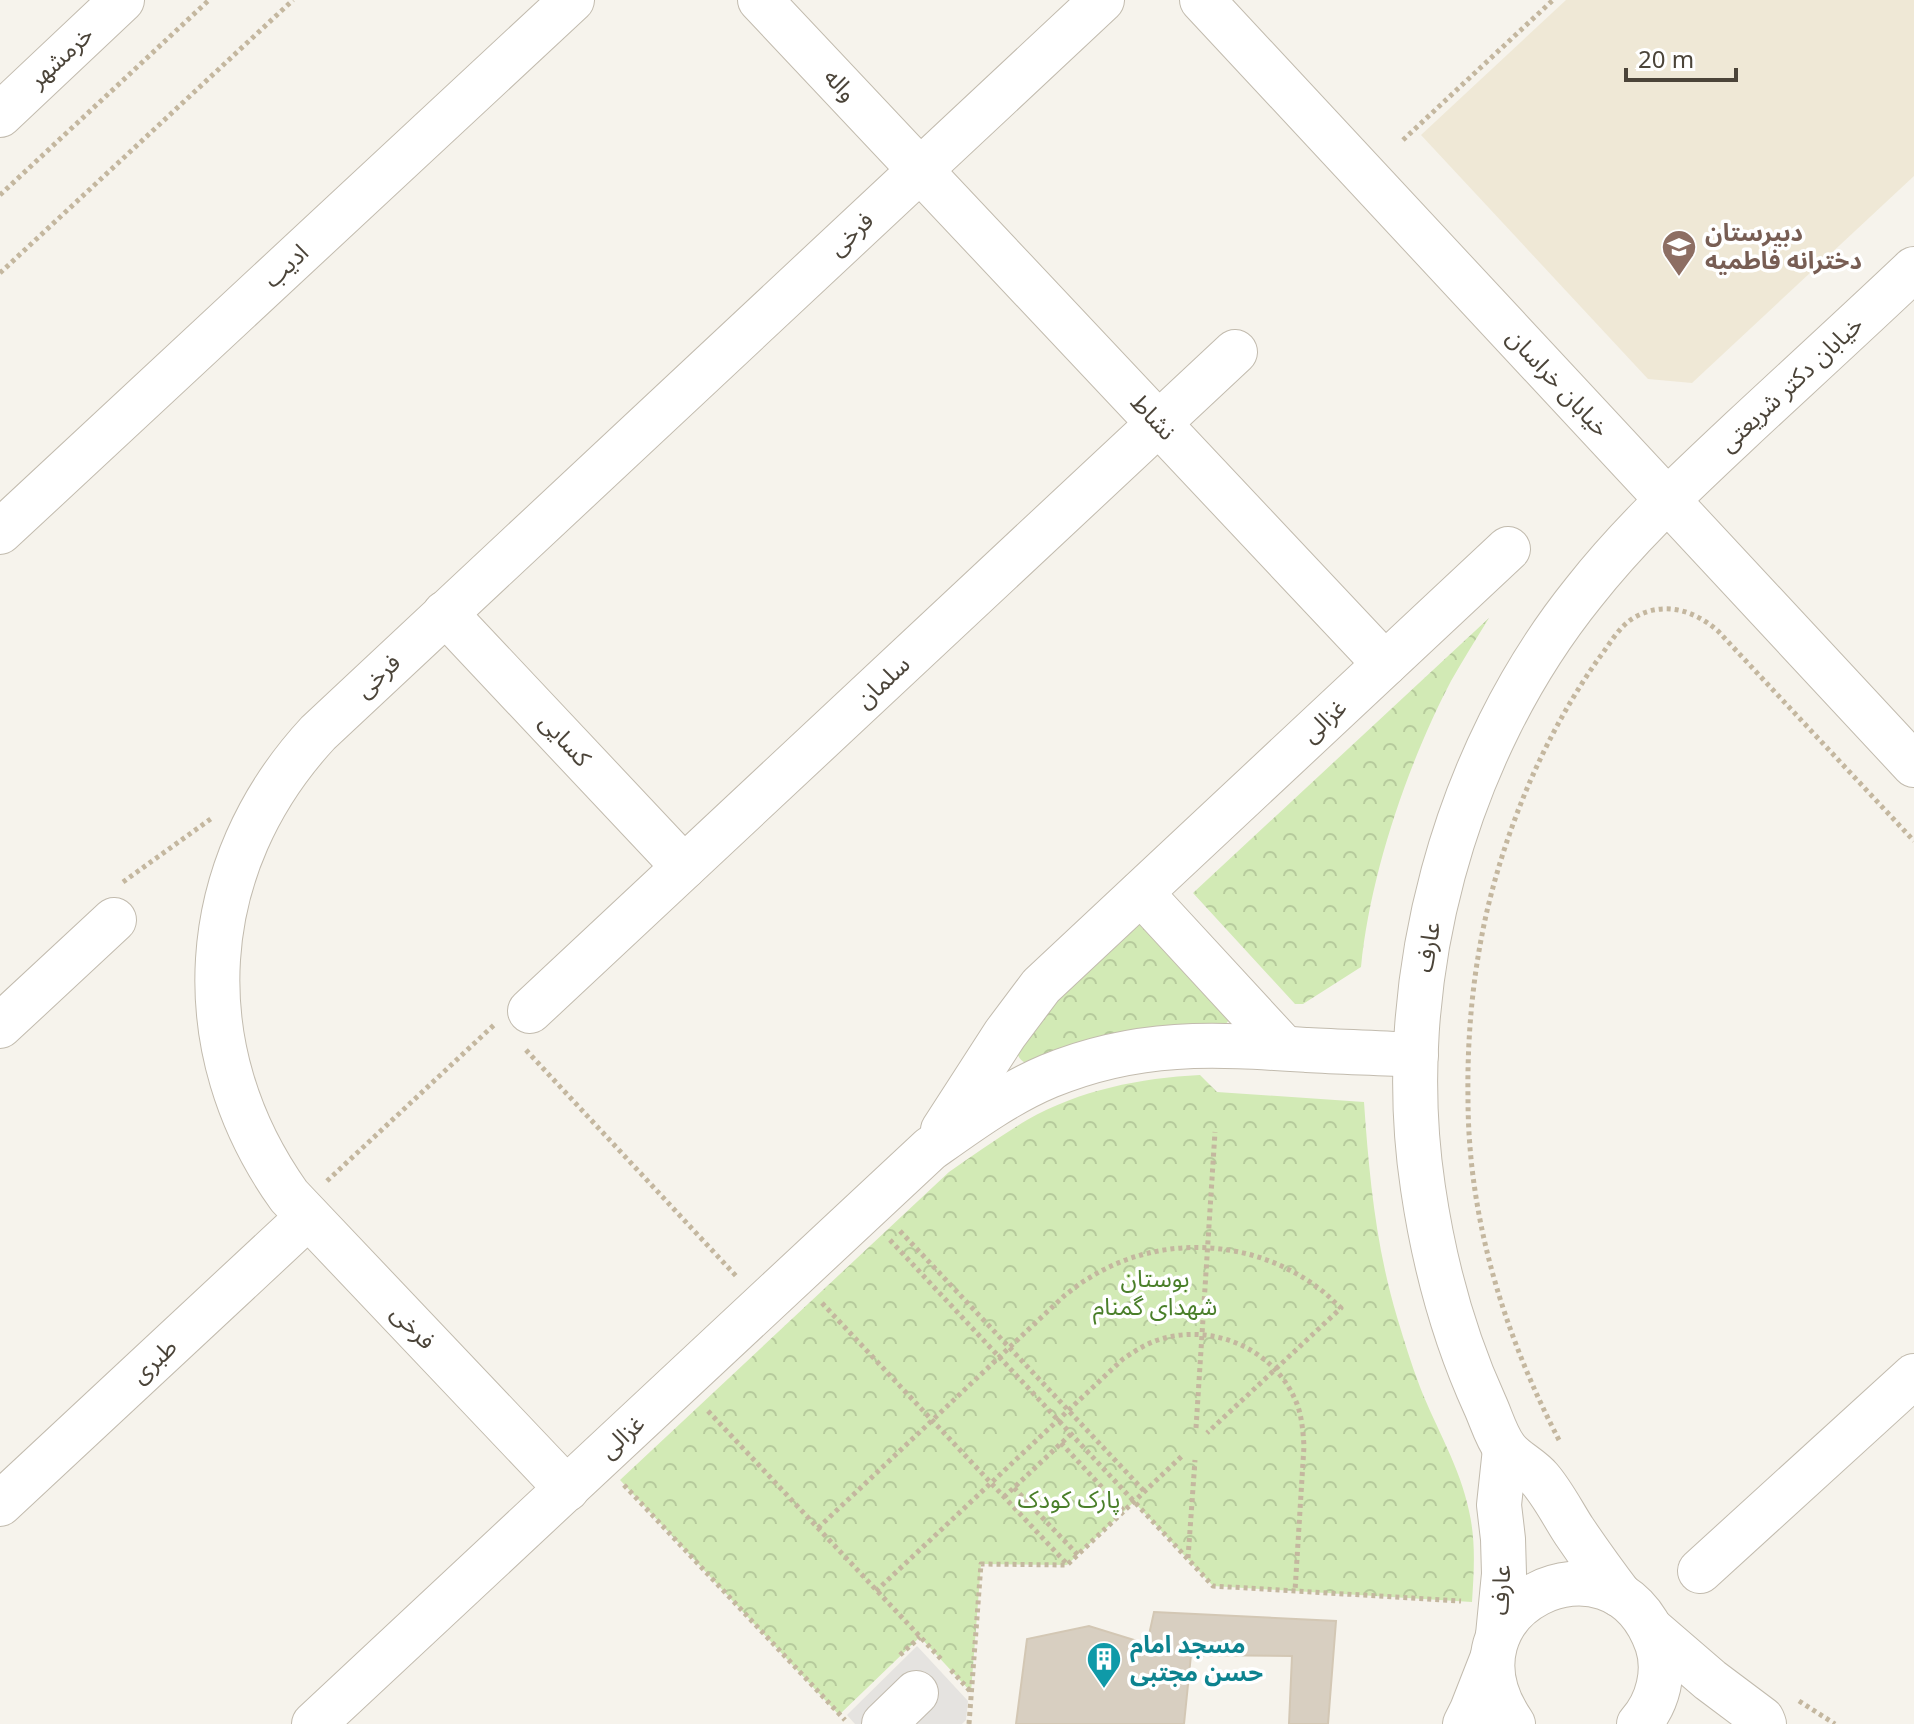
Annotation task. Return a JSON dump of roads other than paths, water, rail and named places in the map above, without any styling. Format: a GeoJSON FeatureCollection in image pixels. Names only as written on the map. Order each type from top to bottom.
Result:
{"type":"FeatureCollection","features":[{"type":"Feature","properties":{"kind":"street","name":"خرمشهر"},"geometry":{"type":"LineString","coordinates":[[0,115],[122,0]]}},
{"type":"Feature","properties":{"kind":"street","name":"ادیب"},"geometry":{"type":"LineString","coordinates":[[0,532],[572,0]]}},
{"type":"Feature","properties":{"kind":"street","name":"واله"},"geometry":{"type":"LineString","coordinates":[[760,0],[920,170]]}},
{"type":"Feature","properties":{"kind":"street","name":"فرخی"},"geometry":{"type":"LineString","coordinates":[[567,1489],[315,1201],[289,1196],[252,1136],[236,1097],[225,1056],[217,975],[227,897],[238,860],[272,790],[294,758],[328,723],[1102,0]]}},
{"type":"Feature","properties":{"kind":"street","name":"خیابان خراسان"},"geometry":{"type":"LineString","coordinates":[[1202,0],[1914,765]]}},
{"type":"Feature","properties":{"kind":"street","name":"نشاط"},"geometry":{"type":"LineString","coordinates":[[920,170],[1385,664]]}},
{"type":"Feature","properties":{"kind":"street","name":"خیابان دکتر شریعتی"},"geometry":{"type":"LineString","coordinates":[[1667,500],[1914,269]]}},
{"type":"Feature","properties":{"kind":"street","name":"سلمان"},"geometry":{"type":"LineString","coordinates":[[516,1024],[1235,352]]}},
{"type":"Feature","properties":{"kind":"street","name":"عارف"},"geometry":{"type":"LineString","coordinates":[[1652,1630],[1638,1610],[1620,1595],[1540,1479],[1505,1449],[1468,1366],[1446,1302],[1430,1236],[1420,1169],[1416,1055],[1423,967],[1436,900],[1478,771],[1507,711],[1541,652],[1580,596],[1667,500]]}},
{"type":"Feature","properties":{"kind":"street","name":"غزالی"},"geometry":{"type":"LineString","coordinates":[[930,1149],[1005,1034],[1041,986],[1508,549]]}},
{"type":"Feature","properties":{"kind":"street","name":"کسایی"},"geometry":{"type":"LineString","coordinates":[[445,613],[684,867]]}},
{"type":"Feature","properties":{"kind":"street"},"geometry":{"type":"LineString","coordinates":[[1141,893],[1284,1048]]}},
{"type":"Feature","properties":{"kind":"street"},"geometry":{"type":"LineString","coordinates":[[0,1026],[116,902]]}},
{"type":"Feature","properties":{"kind":"street","name":"غزالی"},"geometry":{"type":"LineString","coordinates":[[314,1724],[930,1149],[986,1110],[1047,1077],[1086,1062],[1167,1046],[1208,1044],[1416,1055]]}},
{"type":"Feature","properties":{"kind":"street","name":"طبری"},"geometry":{"type":"LineString","coordinates":[[0,1504],[315,1201]]}},
{"type":"Feature","properties":{"kind":"street"},"geometry":{"type":"LineString","coordinates":[[1700,1571],[1914,1376]]}},
{"type":"Feature","properties":{"kind":"street","name":"عارف"},"geometry":{"type":"LineString","coordinates":[[1495,1647],[1504,1574],[1499,1505],[1505,1449]]}},
{"type":"Feature","properties":{"kind":"street"},"geometry":{"type":"LineString","coordinates":[[1465,1724],[1510,1615],[1528,1598],[1550,1587],[1574,1583],[1597,1586],[1620,1595]]}},
{"type":"Feature","properties":{"kind":"street"},"geometry":{"type":"LineString","coordinates":[[1652,1630],[1762,1719],[1779,1711]]}},
{"type":"Feature","properties":{"kind":"street"},"geometry":{"type":"LineString","coordinates":[[1639,1724],[1654,1700],[1660,1677],[1660,1653],[1652,1630]]}},
{"type":"Feature","properties":{"kind":"street"},"geometry":{"type":"LineString","coordinates":[[1495,1647],[1493,1683],[1500,1706],[1513,1724]]}},
{"type":"Feature","properties":{"kind":"street"},"geometry":{"type":"LineString","coordinates":[[884,1724],[916,1693]]}},
{"type":"Feature","properties":{"kind":"place","name":"دبیرستان دخترانه فاطمیه"},"geometry":{"type":"Point","coordinates":[1679,278]}},
{"type":"Feature","properties":{"kind":"place","name":"مسجد امام حسن مجتبی"},"geometry":{"type":"Point","coordinates":[1104,1690]}},
{"type":"Feature","properties":{"kind":"park label","name":"بوستان شهدای گمنام"},"geometry":{"type":"Point","coordinates":[1155,1293]}},
{"type":"Feature","properties":{"kind":"park label","name":"پارک کودک"},"geometry":{"type":"Point","coordinates":[1069,1500]}}]}
